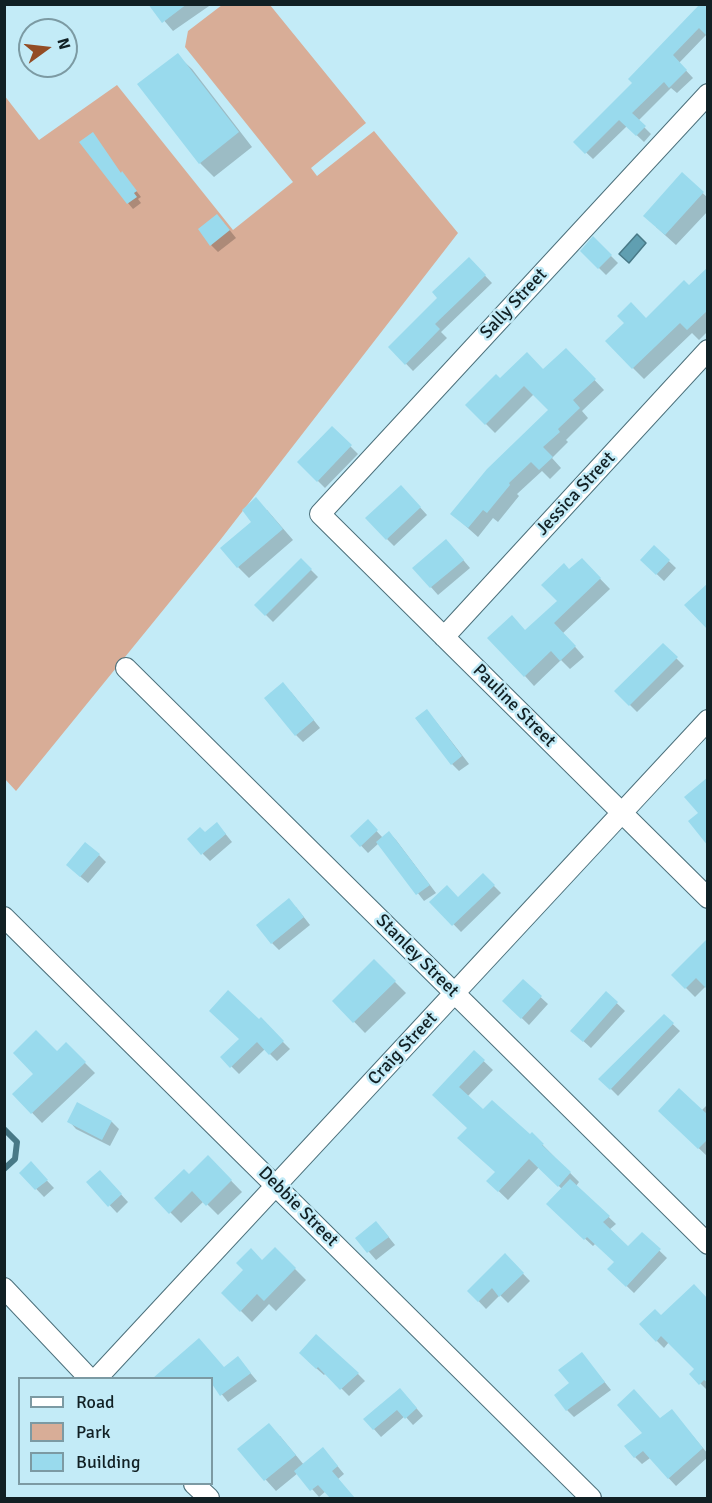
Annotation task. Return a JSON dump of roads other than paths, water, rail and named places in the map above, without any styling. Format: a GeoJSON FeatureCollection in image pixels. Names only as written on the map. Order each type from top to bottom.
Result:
{"type":"FeatureCollection","features":[{"type":"Feature","properties":{"kind":"street","name":"Sally Street"},"geometry":{"type":"LineString","coordinates":[[320,514],[708,94]]}},
{"type":"Feature","properties":{"kind":"street","name":"Jessica Street"},"geometry":{"type":"LineString","coordinates":[[444,637],[708,351]]}},
{"type":"Feature","properties":{"kind":"street","name":"Pauline Street"},"geometry":{"type":"LineString","coordinates":[[320,514],[708,898]]}},
{"type":"Feature","properties":{"kind":"street","name":"Stanley Street"},"geometry":{"type":"LineString","coordinates":[[126,668],[708,1244]]}},
{"type":"Feature","properties":{"kind":"street","name":"Craig Street"},"geometry":{"type":"LineString","coordinates":[[98,1377],[708,720]]}},
{"type":"Feature","properties":{"kind":"street","name":"Debbie Street"},"geometry":{"type":"LineString","coordinates":[[4,917],[591,1498]]}},
{"type":"Feature","properties":{"kind":"street"},"geometry":{"type":"LineString","coordinates":[[4,1288],[88,1377]]}},
{"type":"Feature","properties":{"kind":"street"},"geometry":{"type":"LineString","coordinates":[[195,1485],[209,1498]]}},
{"type":"Feature","properties":{"kind":"water"},"geometry":{"type":"Polygon","coordinates":[[[637,234],[646,243],[629,263],[619,254],[637,234]]]}},
{"type":"Feature","properties":{"kind":"waterway"},"geometry":{"type":"LineString","coordinates":[[4,1129],[17,1142],[15,1159],[4,1169]]}}]}
